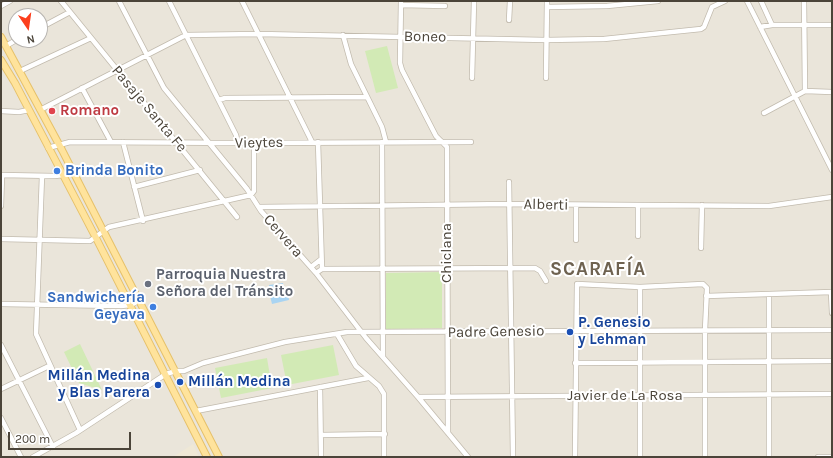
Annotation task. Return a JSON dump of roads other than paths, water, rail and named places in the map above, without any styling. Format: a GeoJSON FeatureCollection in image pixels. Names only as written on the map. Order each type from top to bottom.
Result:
{"type":"FeatureCollection","features":[{"type":"Feature","properties":{"kind":"main road"},"geometry":{"type":"LineString","coordinates":[[1,38],[104,230],[219,457]]}},
{"type":"Feature","properties":{"kind":"main road"},"geometry":{"type":"LineString","coordinates":[[1,60],[63,174],[131,305],[207,457]]}},
{"type":"Feature","properties":{"kind":"street"},"geometry":{"type":"LineString","coordinates":[[1,6],[10,1]]}},
{"type":"Feature","properties":{"kind":"street","name":"Pasaje Santa Fe"},"geometry":{"type":"LineString","coordinates":[[61,1],[237,217]]}},
{"type":"Feature","properties":{"kind":"street","name":"Cervera"},"geometry":{"type":"LineString","coordinates":[[119,1],[164,88],[251,195],[259,207],[311,267],[362,333],[468,457]]}},
{"type":"Feature","properties":{"kind":"street"},"geometry":{"type":"LineString","coordinates":[[169,1],[219,100],[238,143]]}},
{"type":"Feature","properties":{"kind":"street"},"geometry":{"type":"LineString","coordinates":[[242,1],[312,142]]}},
{"type":"Feature","properties":{"kind":"street"},"geometry":{"type":"LineString","coordinates":[[472,78],[474,1]]}},
{"type":"Feature","properties":{"kind":"street"},"geometry":{"type":"LineString","coordinates":[[509,20],[510,1]]}},
{"type":"Feature","properties":{"kind":"street"},"geometry":{"type":"LineString","coordinates":[[546,78],[547,1]]}},
{"type":"Feature","properties":{"kind":"street"},"geometry":{"type":"LineString","coordinates":[[547,7],[607,6],[658,1]]}},
{"type":"Feature","properties":{"kind":"street","name":"Boneo"},"geometry":{"type":"LineString","coordinates":[[40,110],[186,35],[259,34],[546,40],[604,39],[701,29],[704,27],[712,7],[724,1]]}},
{"type":"Feature","properties":{"kind":"street"},"geometry":{"type":"LineString","coordinates":[[747,1],[832,170]]}},
{"type":"Feature","properties":{"kind":"street"},"geometry":{"type":"LineString","coordinates":[[761,1],[772,25]]}},
{"type":"Feature","properties":{"kind":"street"},"geometry":{"type":"LineString","coordinates":[[804,1],[804,91]]}},
{"type":"Feature","properties":{"kind":"street"},"geometry":{"type":"LineString","coordinates":[[401,3],[445,6]]}},
{"type":"Feature","properties":{"kind":"street","name":"Chiclana"},"geometry":{"type":"LineString","coordinates":[[401,3],[400,66],[408,85],[436,136],[447,147],[448,433]]}},
{"type":"Feature","properties":{"kind":"street"},"geometry":{"type":"LineString","coordinates":[[48,24],[70,12]]}},
{"type":"Feature","properties":{"kind":"street"},"geometry":{"type":"LineString","coordinates":[[760,27],[772,25],[832,25]]}},
{"type":"Feature","properties":{"kind":"street"},"geometry":{"type":"LineString","coordinates":[[343,35],[351,64],[382,127],[384,142],[383,356]]}},
{"type":"Feature","properties":{"kind":"street"},"geometry":{"type":"LineString","coordinates":[[20,71],[91,38]]}},
{"type":"Feature","properties":{"kind":"street"},"geometry":{"type":"LineString","coordinates":[[82,88],[110,142]]}},
{"type":"Feature","properties":{"kind":"street"},"geometry":{"type":"LineString","coordinates":[[764,112],[804,91],[832,92]]}},
{"type":"Feature","properties":{"kind":"street"},"geometry":{"type":"LineString","coordinates":[[219,100],[225,98],[367,98]]}},
{"type":"Feature","properties":{"kind":"street"},"geometry":{"type":"LineString","coordinates":[[1,111],[19,112],[29,110]]}},
{"type":"Feature","properties":{"kind":"street","name":"Vieytes"},"geometry":{"type":"LineString","coordinates":[[48,148],[70,142],[254,144],[312,142],[471,142]]}},
{"type":"Feature","properties":{"kind":"street"},"geometry":{"type":"LineString","coordinates":[[123,142],[143,221]]}},
{"type":"Feature","properties":{"kind":"street"},"geometry":{"type":"LineString","coordinates":[[318,142],[320,260],[322,269]]}},
{"type":"Feature","properties":{"kind":"street"},"geometry":{"type":"LineString","coordinates":[[1,239],[86,241],[96,238],[109,227],[143,221],[251,195],[254,191],[254,144]]}},
{"type":"Feature","properties":{"kind":"street"},"geometry":{"type":"LineString","coordinates":[[134,186],[200,170]]}},
{"type":"Feature","properties":{"kind":"street"},"geometry":{"type":"LineString","coordinates":[[1,206],[2,176],[42,176],[63,174]]}},
{"type":"Feature","properties":{"kind":"street"},"geometry":{"type":"LineString","coordinates":[[42,176],[36,334],[49,366],[80,430]]}},
{"type":"Feature","properties":{"kind":"street"},"geometry":{"type":"LineString","coordinates":[[509,182],[512,267],[513,457]]}},
{"type":"Feature","properties":{"kind":"street","name":"Alberti"},"geometry":{"type":"LineString","coordinates":[[259,207],[320,205],[510,204],[769,206],[832,197]]}},
{"type":"Feature","properties":{"kind":"street"},"geometry":{"type":"LineString","coordinates":[[576,205],[576,240]]}},
{"type":"Feature","properties":{"kind":"street"},"geometry":{"type":"LineString","coordinates":[[638,205],[638,236]]}},
{"type":"Feature","properties":{"kind":"street"},"geometry":{"type":"LineString","coordinates":[[701,248],[702,205]]}},
{"type":"Feature","properties":{"kind":"street"},"geometry":{"type":"LineString","coordinates":[[311,267],[320,260]]}},
{"type":"Feature","properties":{"kind":"street"},"geometry":{"type":"LineString","coordinates":[[316,274],[322,269],[447,269],[512,267],[538,269],[546,281]]}},
{"type":"Feature","properties":{"kind":"street"},"geometry":{"type":"LineString","coordinates":[[575,457],[577,284],[640,287],[703,284],[706,285],[704,457]]}},
{"type":"Feature","properties":{"kind":"street"},"geometry":{"type":"LineString","coordinates":[[640,287],[640,457]]}},
{"type":"Feature","properties":{"kind":"street"},"geometry":{"type":"LineString","coordinates":[[706,296],[832,292],[832,313]]}},
{"type":"Feature","properties":{"kind":"street"},"geometry":{"type":"LineString","coordinates":[[769,295],[769,457]]}},
{"type":"Feature","properties":{"kind":"street"},"geometry":{"type":"LineString","coordinates":[[1,304],[131,305],[140,300]]}},
{"type":"Feature","properties":{"kind":"street","name":"Padre Genesio"},"geometry":{"type":"LineString","coordinates":[[33,457],[80,430],[166,374],[176,371],[184,371],[203,363],[285,342],[347,332],[832,330]]}},
{"type":"Feature","properties":{"kind":"street"},"geometry":{"type":"LineString","coordinates":[[337,334],[356,366],[379,386],[384,394],[384,457]]}},
{"type":"Feature","properties":{"kind":"street"},"geometry":{"type":"LineString","coordinates":[[1,345],[53,446]]}},
{"type":"Feature","properties":{"kind":"street"},"geometry":{"type":"LineString","coordinates":[[576,363],[832,361]]}},
{"type":"Feature","properties":{"kind":"street"},"geometry":{"type":"LineString","coordinates":[[1,389],[49,366]]}},
{"type":"Feature","properties":{"kind":"street"},"geometry":{"type":"LineString","coordinates":[[196,411],[368,378]]}},
{"type":"Feature","properties":{"kind":"street"},"geometry":{"type":"LineString","coordinates":[[320,387],[321,457]]}},
{"type":"Feature","properties":{"kind":"street","name":"Javier de La Rosa"},"geometry":{"type":"LineString","coordinates":[[418,397],[832,394]]}},
{"type":"Feature","properties":{"kind":"street"},"geometry":{"type":"LineString","coordinates":[[1,418],[21,457]]}},
{"type":"Feature","properties":{"kind":"street"},"geometry":{"type":"LineString","coordinates":[[321,435],[385,434]]}},
{"type":"Feature","properties":{"kind":"street"},"geometry":{"type":"LineString","coordinates":[[818,457],[832,457]]}},
{"type":"Feature","properties":{"kind":"water"},"geometry":{"type":"Polygon","coordinates":[[[283,283],[284,291],[270,293],[269,285],[283,283]]]}},
{"type":"Feature","properties":{"kind":"water"},"geometry":{"type":"Polygon","coordinates":[[[288,293],[289,300],[272,304],[270,296],[288,293]]]}},
{"type":"Feature","properties":{"kind":"place","name":"Romano"},"geometry":{"type":"Point","coordinates":[52,111]}},
{"type":"Feature","properties":{"kind":"place","name":"Brinda Bonito"},"geometry":{"type":"Point","coordinates":[57,171]}},
{"type":"Feature","properties":{"kind":"place","name":"Parroquia Nuestra Señora del Tránsito"},"geometry":{"type":"Point","coordinates":[148,284]}},
{"type":"Feature","properties":{"kind":"place","name":"Sandwichería Geyava"},"geometry":{"type":"Point","coordinates":[153,307]}},
{"type":"Feature","properties":{"kind":"place","name":"P. Genesio y Lehman"},"geometry":{"type":"Point","coordinates":[570,332]}},
{"type":"Feature","properties":{"kind":"place","name":"Millán Medina"},"geometry":{"type":"Point","coordinates":[180,382]}},
{"type":"Feature","properties":{"kind":"place","name":"Millán Medina y Blas Parera"},"geometry":{"type":"Point","coordinates":[158,385]}},
{"type":"Feature","properties":{"kind":"district","name":"SCARAFÍA"},"geometry":{"type":"Point","coordinates":[598,270]}}]}
